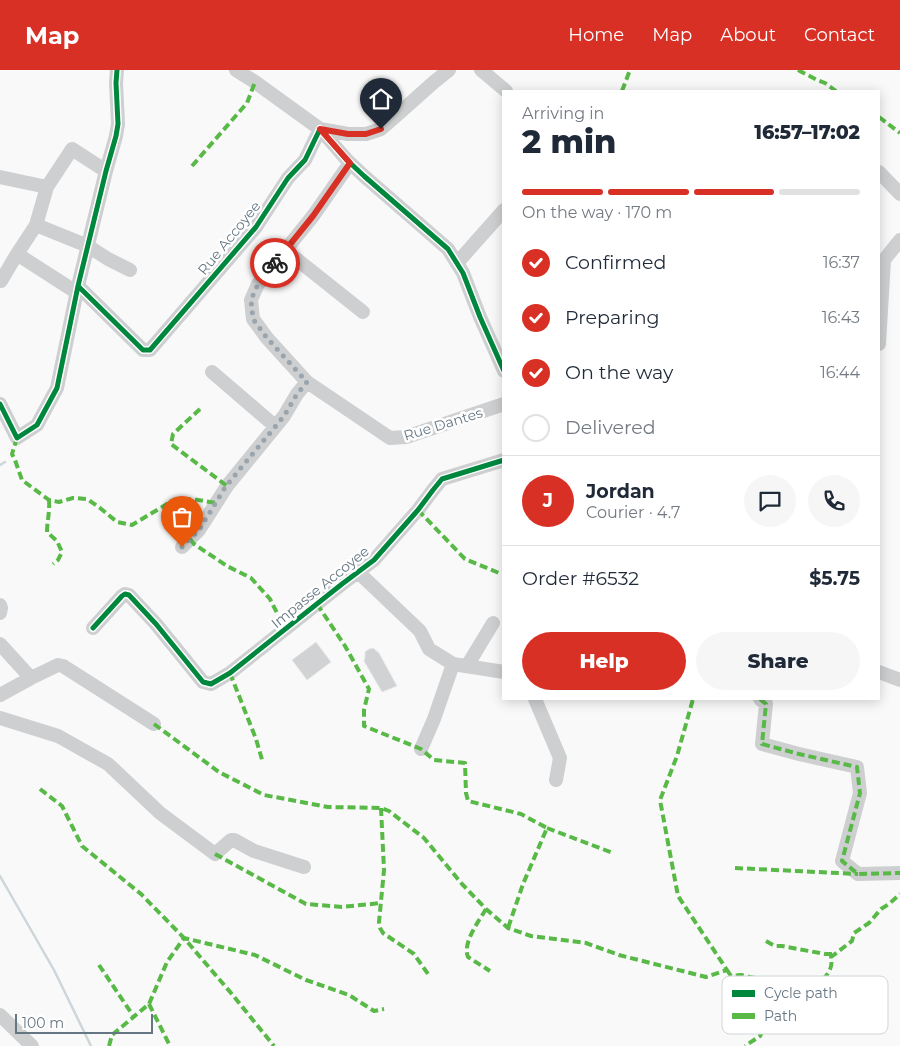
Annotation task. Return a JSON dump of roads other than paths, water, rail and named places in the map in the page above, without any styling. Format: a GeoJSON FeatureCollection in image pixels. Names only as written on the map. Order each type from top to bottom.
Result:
{"type":"FeatureCollection","features":[{"type":"Feature","properties":{"kind":"street"},"geometry":{"type":"LineString","coordinates":[[0,404],[17,438],[37,425],[57,388],[77,289],[116,136],[118,124],[117,70]]}},
{"type":"Feature","properties":{"kind":"street"},"geometry":{"type":"LineString","coordinates":[[236,70],[320,129],[350,163],[448,249],[463,273],[502,366]]}},
{"type":"Feature","properties":{"kind":"street"},"geometry":{"type":"LineString","coordinates":[[320,129],[348,134],[366,134],[381,129],[449,70]]}},
{"type":"Feature","properties":{"kind":"street"},"geometry":{"type":"LineString","coordinates":[[481,70],[505,90]]}},
{"type":"Feature","properties":{"kind":"street","name":"Rue Accoyee"},"geometry":{"type":"LineString","coordinates":[[77,289],[143,350],[150,350],[256,227],[288,178],[305,160],[320,129]]}},
{"type":"Feature","properties":{"kind":"street"},"geometry":{"type":"LineString","coordinates":[[1,281],[36,224],[47,187],[72,149],[106,171]]}},
{"type":"Feature","properties":{"kind":"street"},"geometry":{"type":"LineString","coordinates":[[182,547],[199,530],[226,486],[275,426],[307,382],[267,338],[253,319],[251,300],[258,284],[313,216],[350,163]]}},
{"type":"Feature","properties":{"kind":"street"},"geometry":{"type":"LineString","coordinates":[[880,173],[900,194]]}},
{"type":"Feature","properties":{"kind":"street"},"geometry":{"type":"LineString","coordinates":[[0,177],[47,187]]}},
{"type":"Feature","properties":{"kind":"street"},"geometry":{"type":"LineString","coordinates":[[457,263],[502,212]]}},
{"type":"Feature","properties":{"kind":"street"},"geometry":{"type":"LineString","coordinates":[[36,224],[88,246],[130,270]]}},
{"type":"Feature","properties":{"kind":"street"},"geometry":{"type":"LineString","coordinates":[[880,302],[881,260],[900,240]]}},
{"type":"Feature","properties":{"kind":"street"},"geometry":{"type":"LineString","coordinates":[[285,250],[363,312]]}},
{"type":"Feature","properties":{"kind":"street"},"geometry":{"type":"LineString","coordinates":[[17,254],[77,289]]}},
{"type":"Feature","properties":{"kind":"street"},"geometry":{"type":"LineString","coordinates":[[881,260],[900,257]]}},
{"type":"Feature","properties":{"kind":"street"},"geometry":{"type":"LineString","coordinates":[[212,372],[275,426]]}},
{"type":"Feature","properties":{"kind":"street","name":"Rue Dantes"},"geometry":{"type":"LineString","coordinates":[[307,382],[390,438],[406,437],[502,405]]}},
{"type":"Feature","properties":{"kind":"street","name":"Impasse Accoyee"},"geometry":{"type":"LineString","coordinates":[[93,628],[125,594],[129,595],[156,624],[203,682],[210,684],[230,673],[374,560],[418,510],[442,479],[502,461]]}},
{"type":"Feature","properties":{"kind":"street"},"geometry":{"type":"LineString","coordinates":[[358,572],[420,631],[429,649],[453,664],[502,672]]}},
{"type":"Feature","properties":{"kind":"street"},"geometry":{"type":"LineString","coordinates":[[0,606],[0,613]]}},
{"type":"Feature","properties":{"kind":"street"},"geometry":{"type":"LineString","coordinates":[[467,666],[493,623]]}},
{"type":"Feature","properties":{"kind":"street"},"geometry":{"type":"LineString","coordinates":[[0,644],[30,678]]}},
{"type":"Feature","properties":{"kind":"street"},"geometry":{"type":"LineString","coordinates":[[421,750],[453,664]]}},
{"type":"Feature","properties":{"kind":"street"},"geometry":{"type":"LineString","coordinates":[[0,695],[58,665],[63,666],[154,724]]}},
{"type":"Feature","properties":{"kind":"street"},"geometry":{"type":"LineString","coordinates":[[880,672],[900,680]]}},
{"type":"Feature","properties":{"kind":"street"},"geometry":{"type":"LineString","coordinates":[[535,700],[560,758],[556,780]]}},
{"type":"Feature","properties":{"kind":"street"},"geometry":{"type":"LineString","coordinates":[[761,700],[766,704],[762,744],[857,767],[860,792],[842,861],[858,874],[900,873]]}},
{"type":"Feature","properties":{"kind":"street"},"geometry":{"type":"LineString","coordinates":[[0,718],[58,736],[108,764],[160,814],[215,854],[231,840],[234,840],[254,851],[304,868]]}},
{"type":"Feature","properties":{"kind":"street"},"geometry":{"type":"LineString","coordinates":[[0,1016],[32,1046]]}},
{"type":"Feature","properties":{"kind":"waterway"},"geometry":{"type":"LineString","coordinates":[[0,465],[5,462]]}},
{"type":"Feature","properties":{"kind":"waterway"},"geometry":{"type":"LineString","coordinates":[[0,876],[54,970],[91,1046]]}}]}
